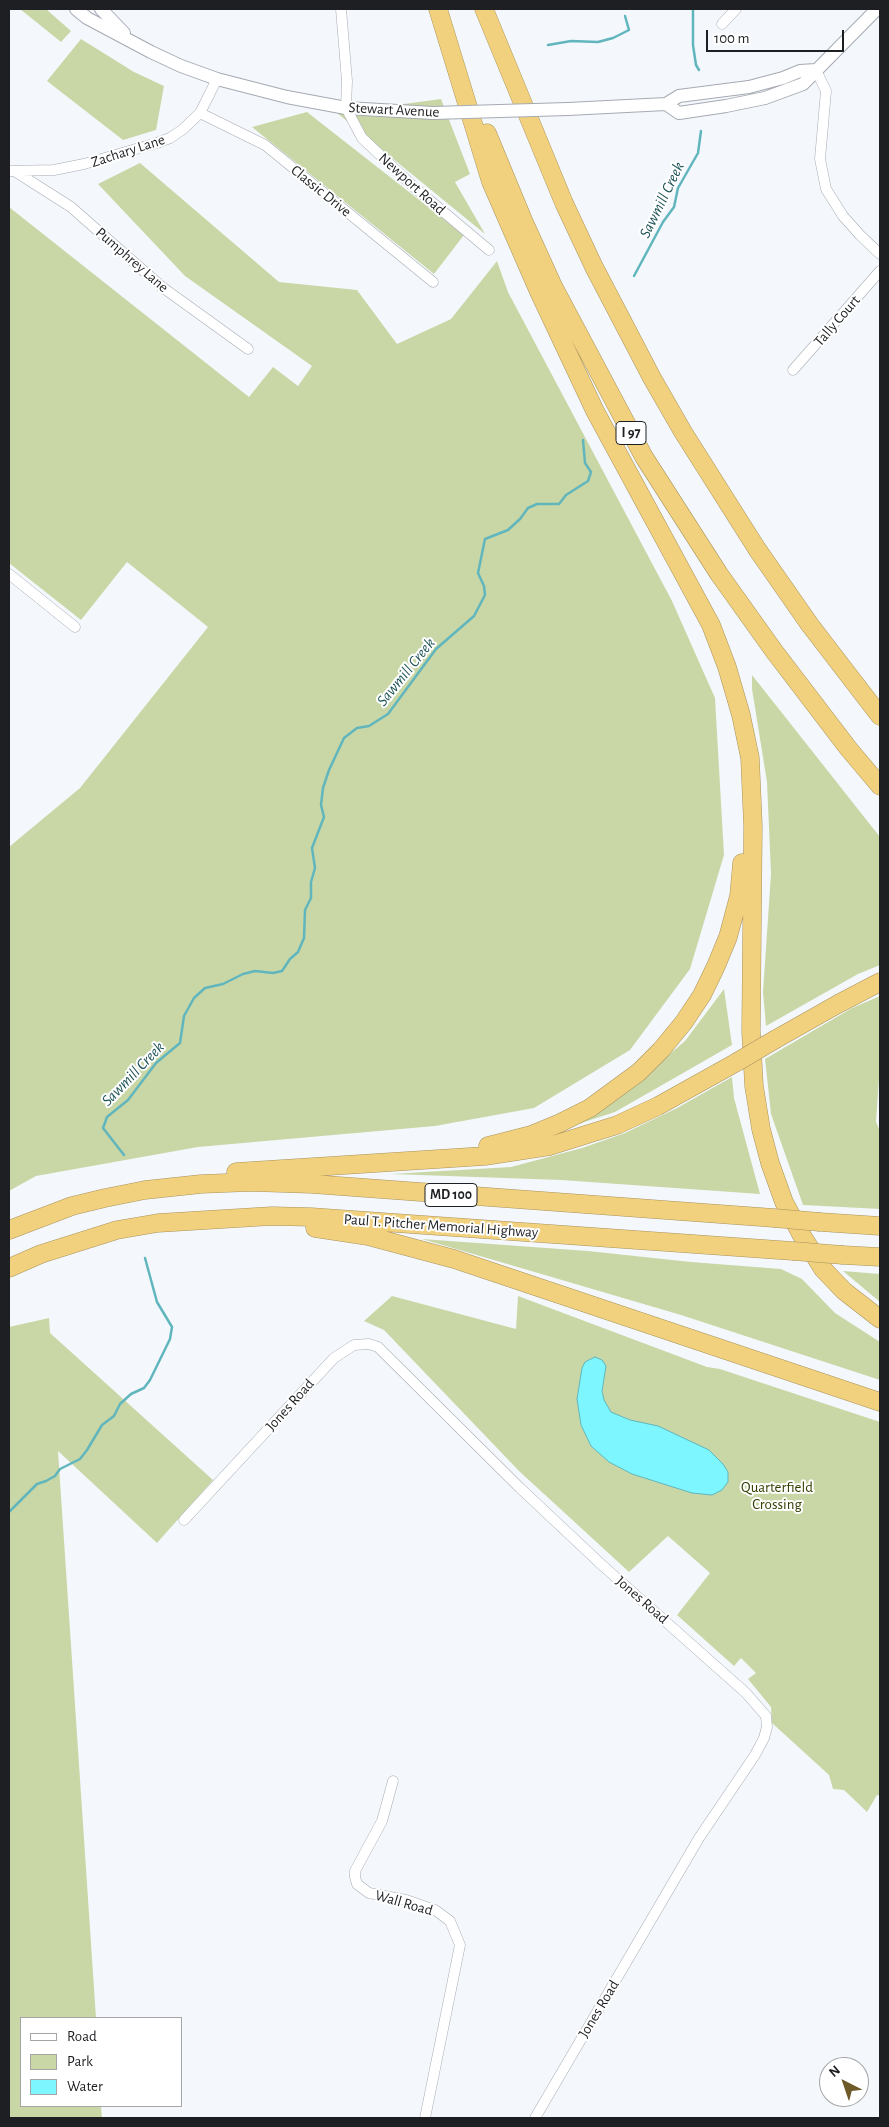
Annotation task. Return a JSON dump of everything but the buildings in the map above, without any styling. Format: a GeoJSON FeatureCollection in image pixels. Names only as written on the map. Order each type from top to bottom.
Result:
{"type":"FeatureCollection","features":[{"type":"Feature","properties":{"kind":"highway","name":"I 97"},"geometry":{"type":"LineString","coordinates":[[438,9],[449,42],[526,229],[577,334],[644,457],[719,574],[774,652],[841,740],[880,786]]}},
{"type":"Feature","properties":{"kind":"highway"},"geometry":{"type":"LineString","coordinates":[[484,9],[564,203],[598,274],[652,378],[719,490],[810,625],[880,716]]}},
{"type":"Feature","properties":{"kind":"highway"},"geometry":{"type":"LineString","coordinates":[[449,42],[491,182],[561,342],[595,411],[711,626],[727,667],[741,715],[750,758],[753,826],[751,1031],[754,1086],[762,1129],[770,1163],[784,1202],[801,1234],[823,1268],[844,1291],[880,1319]]}},
{"type":"Feature","properties":{"kind":"highway"},"geometry":{"type":"LineString","coordinates":[[810,625],[880,702]]}},
{"type":"Feature","properties":{"kind":"highway"},"geometry":{"type":"LineString","coordinates":[[398,1162],[500,1144],[560,1123],[590,1108],[615,1091],[639,1072],[661,1050],[684,1022],[702,995],[728,937],[739,896],[750,758]]}},
{"type":"Feature","properties":{"kind":"highway"},"geometry":{"type":"LineString","coordinates":[[72,1206],[142,1184],[199,1174],[509,1153],[583,1137],[617,1125],[658,1106],[880,982]]}},
{"type":"Feature","properties":{"kind":"highway","name":"MD 100"},"geometry":{"type":"LineString","coordinates":[[9,1230],[72,1206],[145,1190],[201,1184],[251,1182],[312,1184],[880,1226]]}},
{"type":"Feature","properties":{"kind":"highway","name":"Paul T. Pitcher Memorial Highway"},"geometry":{"type":"LineString","coordinates":[[9,1268],[41,1254],[117,1230],[158,1223],[272,1216],[311,1217],[880,1257]]}},
{"type":"Feature","properties":{"kind":"highway"},"geometry":{"type":"LineString","coordinates":[[228,1220],[311,1227],[368,1236],[410,1246],[880,1402]]}},
{"type":"Feature","properties":{"kind":"highway"},"geometry":{"type":"LineString","coordinates":[[794,1372],[880,1396]]}},
{"type":"Feature","properties":{"kind":"street","name":"Stewart Avenue"},"geometry":{"type":"LineString","coordinates":[[76,9],[87,18],[181,66],[217,79],[286,97],[346,108],[433,113],[666,104],[678,113],[748,102],[803,84],[850,38],[876,9]]}},
{"type":"Feature","properties":{"kind":"street","name":"Stewart Avenue"},"geometry":{"type":"LineString","coordinates":[[101,9],[133,42]]}},
{"type":"Feature","properties":{"kind":"street"},"geometry":{"type":"LineString","coordinates":[[341,9],[347,81],[346,108]]}},
{"type":"Feature","properties":{"kind":"street"},"geometry":{"type":"LineString","coordinates":[[722,24],[736,9]]}},
{"type":"Feature","properties":{"kind":"street"},"geometry":{"type":"LineString","coordinates":[[816,70],[826,91],[820,159],[826,189],[843,216],[880,254]]}},
{"type":"Feature","properties":{"kind":"street","name":"Zachary Lane"},"geometry":{"type":"LineString","coordinates":[[12,171],[54,170],[84,164],[157,143],[182,130],[200,113],[217,79]]}},
{"type":"Feature","properties":{"kind":"street","name":"Newport Road"},"geometry":{"type":"LineString","coordinates":[[346,108],[362,138],[415,188],[489,250]]}},
{"type":"Feature","properties":{"kind":"street","name":"Classic Drive"},"geometry":{"type":"LineString","coordinates":[[200,113],[265,145],[433,282]]}},
{"type":"Feature","properties":{"kind":"street","name":"Pumphrey Lane"},"geometry":{"type":"LineString","coordinates":[[12,171],[71,207],[162,288],[248,349]]}},
{"type":"Feature","properties":{"kind":"street","name":"Tally Court"},"geometry":{"type":"LineString","coordinates":[[793,370],[880,271]]}},
{"type":"Feature","properties":{"kind":"street"},"geometry":{"type":"LineString","coordinates":[[9,574],[75,627]]}},
{"type":"Feature","properties":{"kind":"street","name":"Jones Road"},"geometry":{"type":"LineString","coordinates":[[184,1520],[334,1358],[354,1344],[369,1344],[378,1347],[515,1483],[597,1560],[746,1693],[766,1716],[767,1726],[764,1738],[755,1755],[699,1838],[535,2118]]}},
{"type":"Feature","properties":{"kind":"street","name":"Wall Road"},"geometry":{"type":"LineString","coordinates":[[393,1782],[382,1821],[355,1871],[357,1884],[369,1892],[406,1900],[435,1910],[450,1922],[460,1945],[425,2118]]}},
{"type":"Feature","properties":{"kind":"green space"},"geometry":{"type":"Polygon","coordinates":[[[20,9],[46,9],[71,31],[61,42],[20,9]]]}},
{"type":"Feature","properties":{"kind":"green space"},"geometry":{"type":"Polygon","coordinates":[[[81,39],[134,72],[164,86],[156,130],[123,140],[47,81],[81,39]]]}},
{"type":"Feature","properties":{"kind":"green space"},"geometry":{"type":"Polygon","coordinates":[[[441,99],[470,174],[455,182],[485,234],[337,113],[441,99]]]}},
{"type":"Feature","properties":{"kind":"green space"},"geometry":{"type":"Polygon","coordinates":[[[307,112],[464,235],[434,274],[252,127],[307,112]]]}},
{"type":"Feature","properties":{"kind":"green space"},"geometry":{"type":"Polygon","coordinates":[[[140,163],[279,282],[357,290],[397,344],[451,319],[497,261],[508,292],[672,601],[715,698],[724,855],[690,969],[630,1050],[534,1108],[435,1126],[198,1147],[36,1176],[9,1191],[9,847],[80,788],[208,627],[127,562],[81,620],[9,563],[9,207],[249,397],[273,367],[298,386],[312,366],[185,276],[98,184],[140,163]]]}},
{"type":"Feature","properties":{"kind":"green space"},"geometry":{"type":"Polygon","coordinates":[[[752,675],[880,837],[880,965],[858,974],[766,1026],[763,992],[771,874],[767,782],[752,689],[752,675]]]}},
{"type":"Feature","properties":{"kind":"green space"},"geometry":{"type":"Polygon","coordinates":[[[724,989],[732,1045],[615,1112],[572,1126],[612,1103],[685,1041],[724,989]]]}},
{"type":"Feature","properties":{"kind":"green space"},"geometry":{"type":"Polygon","coordinates":[[[880,996],[880,1064],[876,1122],[880,1131],[880,1209],[803,1205],[771,1114],[765,1059],[852,1008],[880,996]]]}},
{"type":"Feature","properties":{"kind":"green space"},"geometry":{"type":"Polygon","coordinates":[[[732,1077],[734,1098],[760,1194],[561,1180],[391,1174],[511,1167],[582,1148],[625,1133],[677,1108],[732,1077]]]}},
{"type":"Feature","properties":{"kind":"green space"},"geometry":{"type":"Polygon","coordinates":[[[422,1239],[588,1251],[781,1269],[802,1279],[835,1313],[880,1342],[880,1380],[681,1315],[422,1239]]]}},
{"type":"Feature","properties":{"kind":"green space"},"geometry":{"type":"Polygon","coordinates":[[[843,1271],[880,1274],[880,1302],[843,1271]]]}},
{"type":"Feature","properties":{"kind":"green space","name":"Quarterfield Crossing"},"geometry":{"type":"Polygon","coordinates":[[[392,1296],[516,1329],[518,1296],[707,1367],[720,1369],[880,1422],[880,1796],[877,1795],[867,1812],[844,1790],[833,1789],[829,1775],[772,1723],[771,1707],[748,1679],[756,1673],[741,1658],[734,1666],[677,1615],[710,1573],[668,1536],[629,1572],[519,1471],[384,1330],[364,1321],[392,1296]]]}},
{"type":"Feature","properties":{"kind":"green space"},"geometry":{"type":"Polygon","coordinates":[[[49,1318],[50,1333],[213,1480],[157,1543],[58,1451],[96,2017],[20,2017],[20,2107],[101,2107],[102,2118],[9,2118],[9,1327],[49,1318]]]}},
{"type":"Feature","properties":{"kind":"water"},"geometry":{"type":"Polygon","coordinates":[[[595,1357],[602,1360],[606,1366],[602,1391],[604,1400],[611,1412],[630,1420],[658,1426],[709,1450],[728,1472],[728,1482],[722,1490],[712,1495],[692,1493],[632,1474],[609,1462],[591,1446],[581,1425],[577,1399],[582,1368],[585,1362],[595,1357]]]}},
{"type":"Feature","properties":{"kind":"waterway","name":"Sawmill Creek"},"geometry":{"type":"LineString","coordinates":[[693,9],[693,45],[696,65],[699,70]]}},
{"type":"Feature","properties":{"kind":"waterway"},"geometry":{"type":"LineString","coordinates":[[548,45],[571,41],[598,42],[613,38],[629,30],[625,16]]}},
{"type":"Feature","properties":{"kind":"waterway","name":"Sawmill Creek"},"geometry":{"type":"LineString","coordinates":[[634,276],[663,222],[674,207],[678,188],[698,153],[701,131]]}},
{"type":"Feature","properties":{"kind":"waterway","name":"Sawmill Creek"},"geometry":{"type":"LineString","coordinates":[[124,1155],[103,1128],[107,1117],[128,1100],[156,1063],[180,1043],[184,1016],[194,998],[205,988],[223,984],[243,974],[255,971],[273,973],[282,971],[290,959],[298,952],[304,938],[305,910],[311,898],[311,882],[315,868],[312,848],[324,817],[321,805],[323,788],[344,738],[357,728],[369,726],[388,714],[436,649],[474,616],[485,595],[484,586],[478,573],[485,539],[508,530],[528,508],[537,504],[559,504],[566,495],[588,481],[591,472],[585,463],[583,440]]}},
{"type":"Feature","properties":{"kind":"waterway","name":"Sawmill Creek"},"geometry":{"type":"LineString","coordinates":[[9,1512],[37,1484],[55,1476],[60,1469],[80,1459],[102,1425],[114,1416],[120,1404],[131,1394],[144,1388],[150,1380],[170,1339],[172,1327],[157,1302],[145,1258]]}}]}
